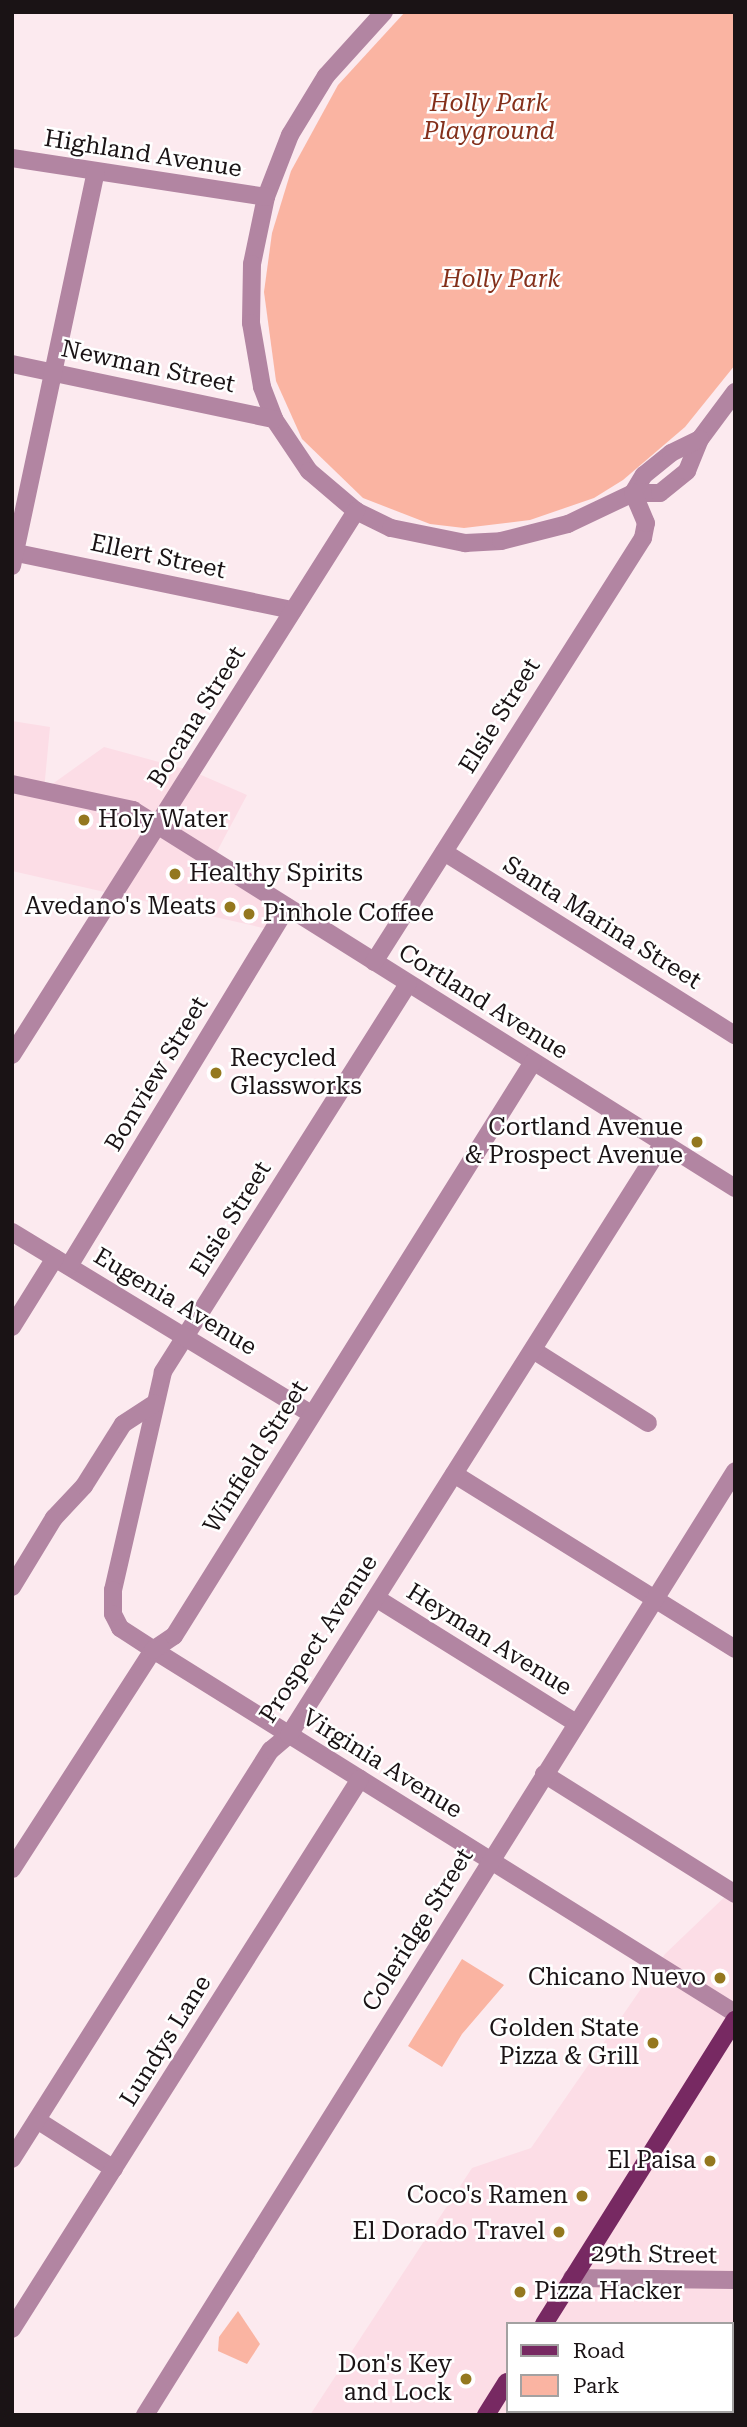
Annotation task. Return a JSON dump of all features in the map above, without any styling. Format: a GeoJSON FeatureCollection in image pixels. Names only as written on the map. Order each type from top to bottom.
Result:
{"type":"FeatureCollection","features":[{"type":"Feature","properties":{"kind":"main road"},"geometry":{"type":"LineString","coordinates":[[545,2322],[735,2020]]}},
{"type":"Feature","properties":{"kind":"main road"},"geometry":{"type":"LineString","coordinates":[[486,2415],[505,2385]]}},
{"type":"Feature","properties":{"kind":"street"},"geometry":{"type":"LineString","coordinates":[[384,12],[346,49],[307,103],[266,197],[249,292],[254,354],[274,419],[309,471],[356,511],[426,538],[501,541],[568,524],[633,493],[644,475],[671,453],[700,439],[735,392]]}},
{"type":"Feature","properties":{"kind":"street","name":"Highland Avenue"},"geometry":{"type":"LineString","coordinates":[[12,158],[266,197]]}},
{"type":"Feature","properties":{"kind":"street"},"geometry":{"type":"LineString","coordinates":[[13,557],[96,172]]}},
{"type":"Feature","properties":{"kind":"street","name":"Newman Street"},"geometry":{"type":"LineString","coordinates":[[12,364],[274,419]]}},
{"type":"Feature","properties":{"kind":"street","name":"Elsie Street"},"geometry":{"type":"LineString","coordinates":[[374,962],[643,538],[646,523],[633,493]]}},
{"type":"Feature","properties":{"kind":"street","name":"Bocana Street"},"geometry":{"type":"LineString","coordinates":[[12,1055],[356,511]]}},
{"type":"Feature","properties":{"kind":"street","name":"Ellert Street"},"geometry":{"type":"LineString","coordinates":[[13,557],[293,610]]}},
{"type":"Feature","properties":{"kind":"street","name":"Cortland Avenue"},"geometry":{"type":"LineString","coordinates":[[12,784],[122,807],[158,825],[735,1188]]}},
{"type":"Feature","properties":{"kind":"street","name":"Santa Marina Street"},"geometry":{"type":"LineString","coordinates":[[444,852],[735,1035]]}},
{"type":"Feature","properties":{"kind":"street","name":"Bonview Street"},"geometry":{"type":"LineString","coordinates":[[12,1327],[62,1262],[287,907]]}},
{"type":"Feature","properties":{"kind":"street","name":"Elsie Street"},"geometry":{"type":"LineString","coordinates":[[183,1337],[408,984]]}},
{"type":"Feature","properties":{"kind":"street","name":"Winfield Street"},"geometry":{"type":"LineString","coordinates":[[12,1869],[153,1650],[174,1636],[533,1062]]}},
{"type":"Feature","properties":{"kind":"street","name":"Prospect Avenue"},"geometry":{"type":"LineString","coordinates":[[12,2159],[271,1750],[289,1735],[663,1143]]}},
{"type":"Feature","properties":{"kind":"street","name":"Eugenia Avenue"},"geometry":{"type":"LineString","coordinates":[[12,1232],[312,1414]]}},
{"type":"Feature","properties":{"kind":"street","name":"Virginia Avenue"},"geometry":{"type":"LineString","coordinates":[[183,1337],[163,1372],[113,1590],[113,1614],[120,1629],[735,2013]]}},
{"type":"Feature","properties":{"kind":"street"},"geometry":{"type":"LineString","coordinates":[[533,1350],[648,1423]]}},
{"type":"Feature","properties":{"kind":"street"},"geometry":{"type":"LineString","coordinates":[[12,1587],[54,1518],[83,1486],[122,1424],[155,1403]]}},
{"type":"Feature","properties":{"kind":"street"},"geometry":{"type":"LineString","coordinates":[[454,1474],[735,1649]]}},
{"type":"Feature","properties":{"kind":"street","name":"Coleridge Street"},"geometry":{"type":"LineString","coordinates":[[145,2415],[734,1474]]}},
{"type":"Feature","properties":{"kind":"street","name":"Heyman Avenue"},"geometry":{"type":"LineString","coordinates":[[376,1598],[576,1723]]}},
{"type":"Feature","properties":{"kind":"street"},"geometry":{"type":"LineString","coordinates":[[544,1774],[735,1894]]}},
{"type":"Feature","properties":{"kind":"street","name":"Lundys Lane"},"geometry":{"type":"LineString","coordinates":[[12,2329],[360,1779]]}},
{"type":"Feature","properties":{"kind":"street"},"geometry":{"type":"LineString","coordinates":[[37,2120],[114,2169]]}},
{"type":"Feature","properties":{"kind":"street","name":"29th Street"},"geometry":{"type":"LineString","coordinates":[[572,2278],[735,2280]]}},
{"type":"Feature","properties":{"kind":"shaded area"},"geometry":{"type":"Polygon","coordinates":[[[12,721],[50,727],[44,790],[104,747],[192,771],[247,795],[213,859],[287,907],[272,930],[12,871],[12,721]]]}},
{"type":"Feature","properties":{"kind":"shaded area"},"geometry":{"type":"Polygon","coordinates":[[[735,1887],[735,2415],[310,2415],[472,2168],[531,2148],[665,1954],[735,1887]]]}},
{"type":"Feature","properties":{"kind":"green space","name":"Holly Park"},"geometry":{"type":"Polygon","coordinates":[[[405,12],[735,12],[735,365],[685,427],[623,480],[594,498],[530,520],[464,528],[430,524],[363,498],[302,439],[276,381],[264,292],[272,233],[291,171],[338,85],[405,12]]]}},
{"type":"Feature","properties":{"kind":"green space"},"geometry":{"type":"Polygon","coordinates":[[[462,1959],[504,1985],[462,2034],[442,2067],[408,2046],[462,1959]]]}},
{"type":"Feature","properties":{"kind":"green space"},"geometry":{"type":"Polygon","coordinates":[[[238,2311],[260,2344],[247,2364],[218,2351],[219,2337],[238,2311]]]}},
{"type":"Feature","properties":{"kind":"place","name":"Holy Water"},"geometry":{"type":"Point","coordinates":[84,820]}},
{"type":"Feature","properties":{"kind":"place","name":"Healthy Spirits"},"geometry":{"type":"Point","coordinates":[175,874]}},
{"type":"Feature","properties":{"kind":"place","name":"Avedano's Meats"},"geometry":{"type":"Point","coordinates":[230,907]}},
{"type":"Feature","properties":{"kind":"place","name":"Pinhole Coffee"},"geometry":{"type":"Point","coordinates":[249,914]}},
{"type":"Feature","properties":{"kind":"place","name":"Recycled Glassworks"},"geometry":{"type":"Point","coordinates":[216,1073]}},
{"type":"Feature","properties":{"kind":"place","name":"Cortland Avenue & Prospect Avenue"},"geometry":{"type":"Point","coordinates":[697,1142]}},
{"type":"Feature","properties":{"kind":"place","name":"Chicano Nuevo"},"geometry":{"type":"Point","coordinates":[720,1978]}},
{"type":"Feature","properties":{"kind":"place","name":"Golden State Pizza & Grill"},"geometry":{"type":"Point","coordinates":[653,2043]}},
{"type":"Feature","properties":{"kind":"place","name":"El Paisa"},"geometry":{"type":"Point","coordinates":[710,2161]}},
{"type":"Feature","properties":{"kind":"place","name":"Coco's Ramen"},"geometry":{"type":"Point","coordinates":[582,2196]}},
{"type":"Feature","properties":{"kind":"place","name":"El Dorado Travel"},"geometry":{"type":"Point","coordinates":[559,2232]}},
{"type":"Feature","properties":{"kind":"place","name":"Pizza Hacker"},"geometry":{"type":"Point","coordinates":[520,2292]}},
{"type":"Feature","properties":{"kind":"place","name":"Don's Key and Lock"},"geometry":{"type":"Point","coordinates":[466,2379]}},
{"type":"Feature","properties":{"kind":"park label","name":"Holly Park Playground"},"geometry":{"type":"Point","coordinates":[489,118]}}]}
